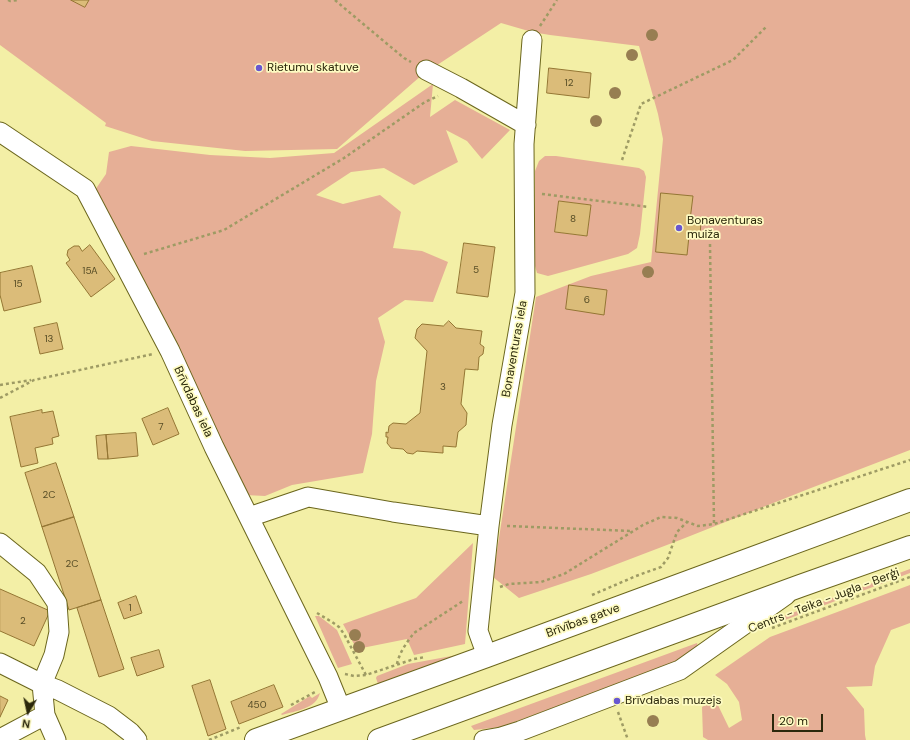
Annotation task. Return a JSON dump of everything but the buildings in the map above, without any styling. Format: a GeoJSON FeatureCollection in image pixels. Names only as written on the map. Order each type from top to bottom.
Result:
{"type":"FeatureCollection","features":[{"type":"Feature","properties":{"kind":"highway","name":"Brīvības gatve"},"geometry":{"type":"LineString","coordinates":[[256,740],[910,500]]}},
{"type":"Feature","properties":{"kind":"highway"},"geometry":{"type":"LineString","coordinates":[[379,740],[910,547]]}},
{"type":"Feature","properties":{"kind":"street","name":"Bonaventuras iela"},"geometry":{"type":"LineString","coordinates":[[487,656],[478,631],[489,590],[489,526],[502,425],[525,293],[524,144],[532,40]]}},
{"type":"Feature","properties":{"kind":"street"},"geometry":{"type":"LineString","coordinates":[[426,70],[526,125]]}},
{"type":"Feature","properties":{"kind":"street","name":"Brīvdabas iela"},"geometry":{"type":"LineString","coordinates":[[0,132],[85,189],[170,351],[214,447],[328,677],[341,709]]}},
{"type":"Feature","properties":{"kind":"street"},"geometry":{"type":"LineString","coordinates":[[249,517],[308,497],[394,512],[489,526]]}},
{"type":"Feature","properties":{"kind":"street"},"geometry":{"type":"LineString","coordinates":[[0,542],[37,573],[57,603],[59,632],[54,655],[42,684],[45,715],[56,740]]}},
{"type":"Feature","properties":{"kind":"street"},"geometry":{"type":"LineString","coordinates":[[496,739],[521,736],[680,670],[800,586]]}},
{"type":"Feature","properties":{"kind":"street"},"geometry":{"type":"LineString","coordinates":[[0,663],[109,716],[130,732],[137,740]]}},
{"type":"Feature","properties":{"kind":"street"},"geometry":{"type":"LineString","coordinates":[[0,738],[45,715]]}},
{"type":"Feature","properties":{"kind":"path"},"geometry":{"type":"LineString","coordinates":[[8,0],[18,0]]}},
{"type":"Feature","properties":{"kind":"path"},"geometry":{"type":"LineString","coordinates":[[336,0],[404,58],[426,70]]}},
{"type":"Feature","properties":{"kind":"path"},"geometry":{"type":"LineString","coordinates":[[532,40],[557,0]]}},
{"type":"Feature","properties":{"kind":"path"},"geometry":{"type":"LineString","coordinates":[[622,160],[641,104],[733,60],[766,27]]}},
{"type":"Feature","properties":{"kind":"path"},"geometry":{"type":"LineString","coordinates":[[144,254],[224,230],[344,158],[425,102],[461,88]]}},
{"type":"Feature","properties":{"kind":"path"},"geometry":{"type":"LineString","coordinates":[[525,192],[649,207]]}},
{"type":"Feature","properties":{"kind":"path"},"geometry":{"type":"LineString","coordinates":[[710,244],[714,524]]}},
{"type":"Feature","properties":{"kind":"path"},"geometry":{"type":"LineString","coordinates":[[0,385],[34,380],[170,351]]}},
{"type":"Feature","properties":{"kind":"path"},"geometry":{"type":"LineString","coordinates":[[0,398],[34,380]]}},
{"type":"Feature","properties":{"kind":"path"},"geometry":{"type":"LineString","coordinates":[[397,664],[408,641],[414,634],[468,598],[509,584],[541,582],[564,574],[632,531],[661,517],[677,518],[698,526],[714,524],[910,460]]}},
{"type":"Feature","properties":{"kind":"path"},"geometry":{"type":"LineString","coordinates":[[661,567],[668,558],[677,532],[687,522]]}},
{"type":"Feature","properties":{"kind":"path"},"geometry":{"type":"LineString","coordinates":[[489,526],[632,531]]}},
{"type":"Feature","properties":{"kind":"path","name":"Centrs - Teika - Jugla - Berģi"},"geometry":{"type":"LineString","coordinates":[[768,630],[910,577]]}},
{"type":"Feature","properties":{"kind":"path"},"geometry":{"type":"LineString","coordinates":[[317,613],[339,627],[366,675],[414,658],[428,656]]}},
{"type":"Feature","properties":{"kind":"path"},"geometry":{"type":"LineString","coordinates":[[617,708],[628,740]]}},
{"type":"Feature","properties":{"kind":"shaded area"},"geometry":{"type":"Polygon","coordinates":[[[0,0],[910,0],[910,450],[591,574],[519,598],[493,577],[536,297],[591,276],[651,262],[663,139],[658,114],[639,46],[532,32],[501,23],[422,75],[337,149],[245,151],[152,141],[105,126],[106,123],[0,45],[0,0]]]}},
{"type":"Feature","properties":{"kind":"shaded area"},"geometry":{"type":"Polygon","coordinates":[[[433,84],[430,117],[455,100],[510,130],[482,159],[467,141],[446,130],[458,162],[414,185],[384,168],[351,172],[316,195],[343,204],[380,195],[401,212],[393,248],[422,251],[448,262],[433,302],[405,300],[378,318],[385,342],[376,381],[372,434],[363,473],[292,485],[265,496],[245,495],[95,190],[106,174],[109,152],[131,146],[210,155],[270,158],[334,153],[433,84]]]}},
{"type":"Feature","properties":{"kind":"shaded area"},"geometry":{"type":"Polygon","coordinates":[[[545,156],[556,156],[639,168],[644,171],[646,177],[640,234],[637,248],[628,254],[548,276],[537,273],[535,266],[535,171],[539,161],[545,156]],[[559,201],[555,232],[587,236],[591,205],[559,201]]]}},
{"type":"Feature","properties":{"kind":"shaded area"},"geometry":{"type":"Polygon","coordinates":[[[473,543],[465,644],[414,655],[407,639],[362,648],[360,644],[355,646],[343,624],[416,598],[473,543]]]}},
{"type":"Feature","properties":{"kind":"shaded area"},"geometry":{"type":"Polygon","coordinates":[[[910,569],[910,573],[761,629],[784,616],[910,569]]]}},
{"type":"Feature","properties":{"kind":"shaded area"},"geometry":{"type":"Polygon","coordinates":[[[910,585],[910,623],[891,630],[875,666],[872,686],[846,687],[864,709],[866,740],[708,740],[703,737],[702,707],[715,699],[729,728],[742,720],[739,702],[727,684],[715,675],[770,637],[910,585]]]}},
{"type":"Feature","properties":{"kind":"shaded area"},"geometry":{"type":"Polygon","coordinates":[[[315,616],[319,616],[337,630],[352,664],[338,668],[315,616]]]}},
{"type":"Feature","properties":{"kind":"shaded area"},"geometry":{"type":"Polygon","coordinates":[[[697,643],[698,647],[680,661],[501,727],[474,730],[471,726],[697,643]]]}},
{"type":"Feature","properties":{"kind":"shaded area"},"geometry":{"type":"Polygon","coordinates":[[[457,655],[378,684],[376,678],[377,676],[408,664],[457,655]]]}},
{"type":"Feature","properties":{"kind":"shaded area"},"geometry":{"type":"Polygon","coordinates":[[[320,693],[318,698],[310,706],[282,715],[281,714],[310,696],[312,698],[320,693]]]}},
{"type":"Feature","properties":{"kind":"place","name":"Rietumu skatuve"},"geometry":{"type":"Point","coordinates":[259,68]}},
{"type":"Feature","properties":{"kind":"place","name":"Bonaventuras muiža"},"geometry":{"type":"Point","coordinates":[679,228]}},
{"type":"Feature","properties":{"kind":"place","name":"Brīvdabas muzejs"},"geometry":{"type":"Point","coordinates":[617,701]}}]}
